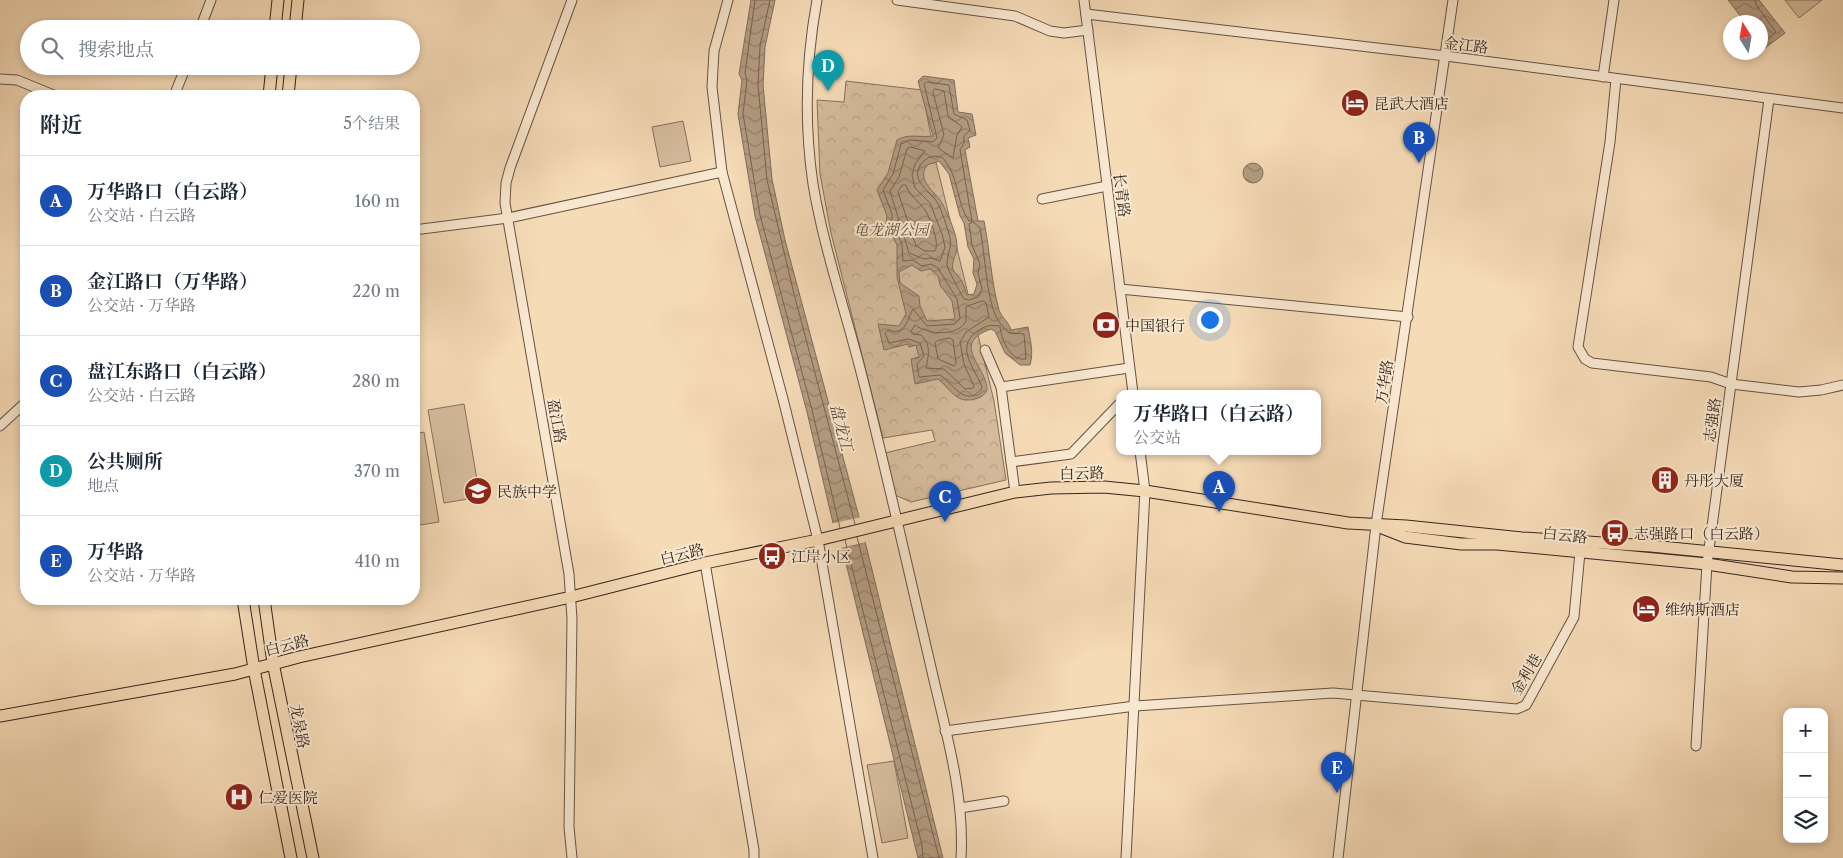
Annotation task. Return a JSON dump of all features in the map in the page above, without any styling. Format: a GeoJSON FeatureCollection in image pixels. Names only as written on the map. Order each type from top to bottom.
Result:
{"type":"FeatureCollection","features":[{"type":"Feature","properties":{"kind":"main road"},"geometry":{"type":"LineString","coordinates":[[277,20],[278,0]]}},
{"type":"Feature","properties":{"kind":"main road"},"geometry":{"type":"LineString","coordinates":[[296,20],[298,0]]}},
{"type":"Feature","properties":{"kind":"main road"},"geometry":{"type":"LineString","coordinates":[[270,90],[271,75]]}},
{"type":"Feature","properties":{"kind":"main road"},"geometry":{"type":"LineString","coordinates":[[289,90],[290,75]]}},
{"type":"Feature","properties":{"kind":"main road","name":"白云路"},"geometry":{"type":"LineString","coordinates":[[0,716],[254,669],[273,663],[571,598],[705,563],[818,540],[1015,492],[1051,488],[1104,487],[1145,491],[1348,523],[1709,552],[1843,565]]}},
{"type":"Feature","properties":{"kind":"main road","name":"白云路"},"geometry":{"type":"LineString","coordinates":[[1376,525],[1405,538],[1461,544],[1497,544],[1707,564],[1792,577],[1843,578]]}},
{"type":"Feature","properties":{"kind":"main road"},"geometry":{"type":"LineString","coordinates":[[244,605],[254,669],[291,858]]}},
{"type":"Feature","properties":{"kind":"main road","name":"龙泉路"},"geometry":{"type":"LineString","coordinates":[[265,605],[273,663],[314,858]]}},
{"type":"Feature","properties":{"kind":"street"},"geometry":{"type":"LineString","coordinates":[[203,20],[211,0]]}},
{"type":"Feature","properties":{"kind":"street","name":"盈江路"},"geometry":{"type":"LineString","coordinates":[[572,0],[506,183],[508,218],[571,598],[569,828],[572,858]]}},
{"type":"Feature","properties":{"kind":"street"},"geometry":{"type":"LineString","coordinates":[[728,0],[714,51],[712,87],[722,172],[818,540],[873,858]]}},
{"type":"Feature","properties":{"kind":"street"},"geometry":{"type":"LineString","coordinates":[[818,0],[811,34],[808,96],[814,185],[897,521],[945,732],[960,808],[963,833],[961,858]]}},
{"type":"Feature","properties":{"kind":"street"},"geometry":{"type":"LineString","coordinates":[[897,0],[1015,16],[1050,31],[1064,33],[1088,30]]}},
{"type":"Feature","properties":{"kind":"street","name":"长青路"},"geometry":{"type":"LineString","coordinates":[[1084,0],[1132,390]]}},
{"type":"Feature","properties":{"kind":"street","name":"万华路"},"geometry":{"type":"LineString","coordinates":[[1338,858],[1355,694],[1376,525],[1453,0]]}},
{"type":"Feature","properties":{"kind":"street"},"geometry":{"type":"LineString","coordinates":[[1603,77],[1614,0]]}},
{"type":"Feature","properties":{"kind":"street","name":"金江路"},"geometry":{"type":"LineString","coordinates":[[1086,14],[1446,56],[1843,108]]}},
{"type":"Feature","properties":{"kind":"street"},"geometry":{"type":"LineString","coordinates":[[176,90],[182,75]]}},
{"type":"Feature","properties":{"kind":"street"},"geometry":{"type":"LineString","coordinates":[[0,79],[17,80],[41,90]]}},
{"type":"Feature","properties":{"kind":"street"},"geometry":{"type":"LineString","coordinates":[[1616,79],[1610,142],[1578,347],[1585,359],[1592,363],[1711,377],[1731,384],[1799,392],[1843,385]]}},
{"type":"Feature","properties":{"kind":"street","name":"志强路"},"geometry":{"type":"LineString","coordinates":[[1696,746],[1707,564],[1770,99]]}},
{"type":"Feature","properties":{"kind":"street"},"geometry":{"type":"LineString","coordinates":[[420,229],[508,218],[722,172]]}},
{"type":"Feature","properties":{"kind":"street"},"geometry":{"type":"LineString","coordinates":[[1042,199],[1107,186]]}},
{"type":"Feature","properties":{"kind":"street"},"geometry":{"type":"LineString","coordinates":[[1120,289],[1408,317]]}},
{"type":"Feature","properties":{"kind":"street"},"geometry":{"type":"LineString","coordinates":[[985,350],[1001,387],[1015,492]]}},
{"type":"Feature","properties":{"kind":"street"},"geometry":{"type":"LineString","coordinates":[[1001,387],[1129,368]]}},
{"type":"Feature","properties":{"kind":"street"},"geometry":{"type":"LineString","coordinates":[[1011,462],[1071,454],[1116,407]]}},
{"type":"Feature","properties":{"kind":"street"},"geometry":{"type":"LineString","coordinates":[[0,426],[20,408]]}},
{"type":"Feature","properties":{"kind":"street"},"geometry":{"type":"LineString","coordinates":[[1126,858],[1145,491],[1140,455]]}},
{"type":"Feature","properties":{"kind":"street","name":"金利巷"},"geometry":{"type":"LineString","coordinates":[[1355,694],[1490,708],[1517,709],[1526,705],[1574,617],[1580,552]]}},
{"type":"Feature","properties":{"kind":"street"},"geometry":{"type":"LineString","coordinates":[[705,563],[754,858]]}},
{"type":"Feature","properties":{"kind":"street"},"geometry":{"type":"LineString","coordinates":[[945,732],[1135,706],[1333,693],[1355,694]]}},
{"type":"Feature","properties":{"kind":"street"},"geometry":{"type":"LineString","coordinates":[[960,808],[1004,801]]}},
{"type":"Feature","properties":{"kind":"green space"},"geometry":{"type":"Polygon","coordinates":[[[1785,0],[1822,0],[1799,18],[1785,0]]]}},
{"type":"Feature","properties":{"kind":"green space","name":"龟龙湖公园"},"geometry":{"type":"Polygon","coordinates":[[[846,81],[922,90],[936,162],[994,401],[1006,480],[911,502],[895,495],[885,453],[935,441],[932,430],[883,438],[831,233],[820,174],[817,100],[844,102],[846,81]]]}},
{"type":"Feature","properties":{"kind":"green space"},"geometry":{"type":"Polygon","coordinates":[[[683,121],[691,161],[660,167],[652,127],[683,121]]]}},
{"type":"Feature","properties":{"kind":"green space"},"geometry":{"type":"Polygon","coordinates":[[[464,404],[480,497],[444,503],[428,410],[464,404]]]}},
{"type":"Feature","properties":{"kind":"green space"},"geometry":{"type":"Polygon","coordinates":[[[424,432],[439,522],[420,525],[420,433],[424,432]]]}},
{"type":"Feature","properties":{"kind":"green space"},"geometry":{"type":"Polygon","coordinates":[[[894,761],[908,838],[882,843],[867,765],[894,761]]]}},
{"type":"Feature","properties":{"kind":"water"},"geometry":{"type":"Polygon","coordinates":[[[751,0],[775,0],[765,47],[763,85],[772,179],[785,240],[859,517],[943,858],[918,858],[842,547],[833,523],[807,412],[755,216],[738,114],[742,80],[739,74],[751,0]]]}},
{"type":"Feature","properties":{"kind":"water"},"geometry":{"type":"Polygon","coordinates":[[[1728,0],[1759,0],[1785,33],[1768,46],[1768,15],[1740,15],[1728,0]]]}},
{"type":"Feature","properties":{"kind":"water"},"geometry":{"type":"Polygon","coordinates":[[[923,76],[954,80],[958,112],[972,114],[976,135],[968,138],[970,147],[965,150],[978,221],[984,221],[999,310],[1011,330],[1028,327],[1031,341],[1032,355],[1030,365],[1020,365],[1005,353],[995,331],[991,329],[979,335],[973,341],[971,349],[973,356],[982,372],[987,390],[982,396],[975,399],[958,398],[938,379],[915,384],[911,359],[919,357],[916,345],[909,347],[908,344],[884,350],[878,324],[899,326],[906,314],[897,277],[897,245],[886,223],[887,216],[877,190],[888,173],[897,140],[910,136],[933,136],[918,81],[923,76]],[[939,161],[927,165],[924,177],[941,202],[955,233],[957,248],[953,270],[962,281],[967,295],[974,294],[977,284],[973,273],[974,259],[968,247],[964,223],[960,216],[949,174],[939,161]],[[912,265],[899,272],[900,283],[919,296],[920,306],[927,321],[955,319],[952,301],[940,285],[938,276],[930,269],[921,271],[912,265]]]}},
{"type":"Feature","properties":{"kind":"water"},"geometry":{"type":"Polygon","coordinates":[[[1253,163],[1260,166],[1263,173],[1260,180],[1253,183],[1246,180],[1243,173],[1246,166],[1253,163]]]}},
{"type":"Feature","properties":{"kind":"pier"},"geometry":{"type":"Polygon","coordinates":[[[861,517],[866,542],[840,548],[830,524],[861,517]]]}},
{"type":"Feature","properties":{"kind":"place","name":"公共厕所"},"geometry":{"type":"Point","coordinates":[828,91]}},
{"type":"Feature","properties":{"kind":"place","name":"昆武大酒店"},"geometry":{"type":"Point","coordinates":[1355,103]}},
{"type":"Feature","properties":{"kind":"place","name":"金江路口（万华路）"},"geometry":{"type":"Point","coordinates":[1419,163]}},
{"type":"Feature","properties":{"kind":"place","name":"中国银行"},"geometry":{"type":"Point","coordinates":[1106,325]}},
{"type":"Feature","properties":{"kind":"place","name":"丹彤大厦"},"geometry":{"type":"Point","coordinates":[1665,480]}},
{"type":"Feature","properties":{"kind":"place","name":"民族中学"},"geometry":{"type":"Point","coordinates":[478,491]}},
{"type":"Feature","properties":{"kind":"place","name":"万华路口（白云路）"},"geometry":{"type":"Point","coordinates":[1219,512]}},
{"type":"Feature","properties":{"kind":"place","name":"盘江东路口（白云路）"},"geometry":{"type":"Point","coordinates":[945,522]}},
{"type":"Feature","properties":{"kind":"place","name":"志强路口（白云路）"},"geometry":{"type":"Point","coordinates":[1615,533]}},
{"type":"Feature","properties":{"kind":"place","name":"江岸小区"},"geometry":{"type":"Point","coordinates":[772,556]}},
{"type":"Feature","properties":{"kind":"place","name":"维纳斯酒店"},"geometry":{"type":"Point","coordinates":[1646,609]}},
{"type":"Feature","properties":{"kind":"place","name":"万华路"},"geometry":{"type":"Point","coordinates":[1337,793]}},
{"type":"Feature","properties":{"kind":"place","name":"仁爱医院"},"geometry":{"type":"Point","coordinates":[239,797]}},
{"type":"Feature","properties":{"kind":"water label","name":"盘龙江"},"geometry":{"type":"Point","coordinates":[842,427]}}]}
